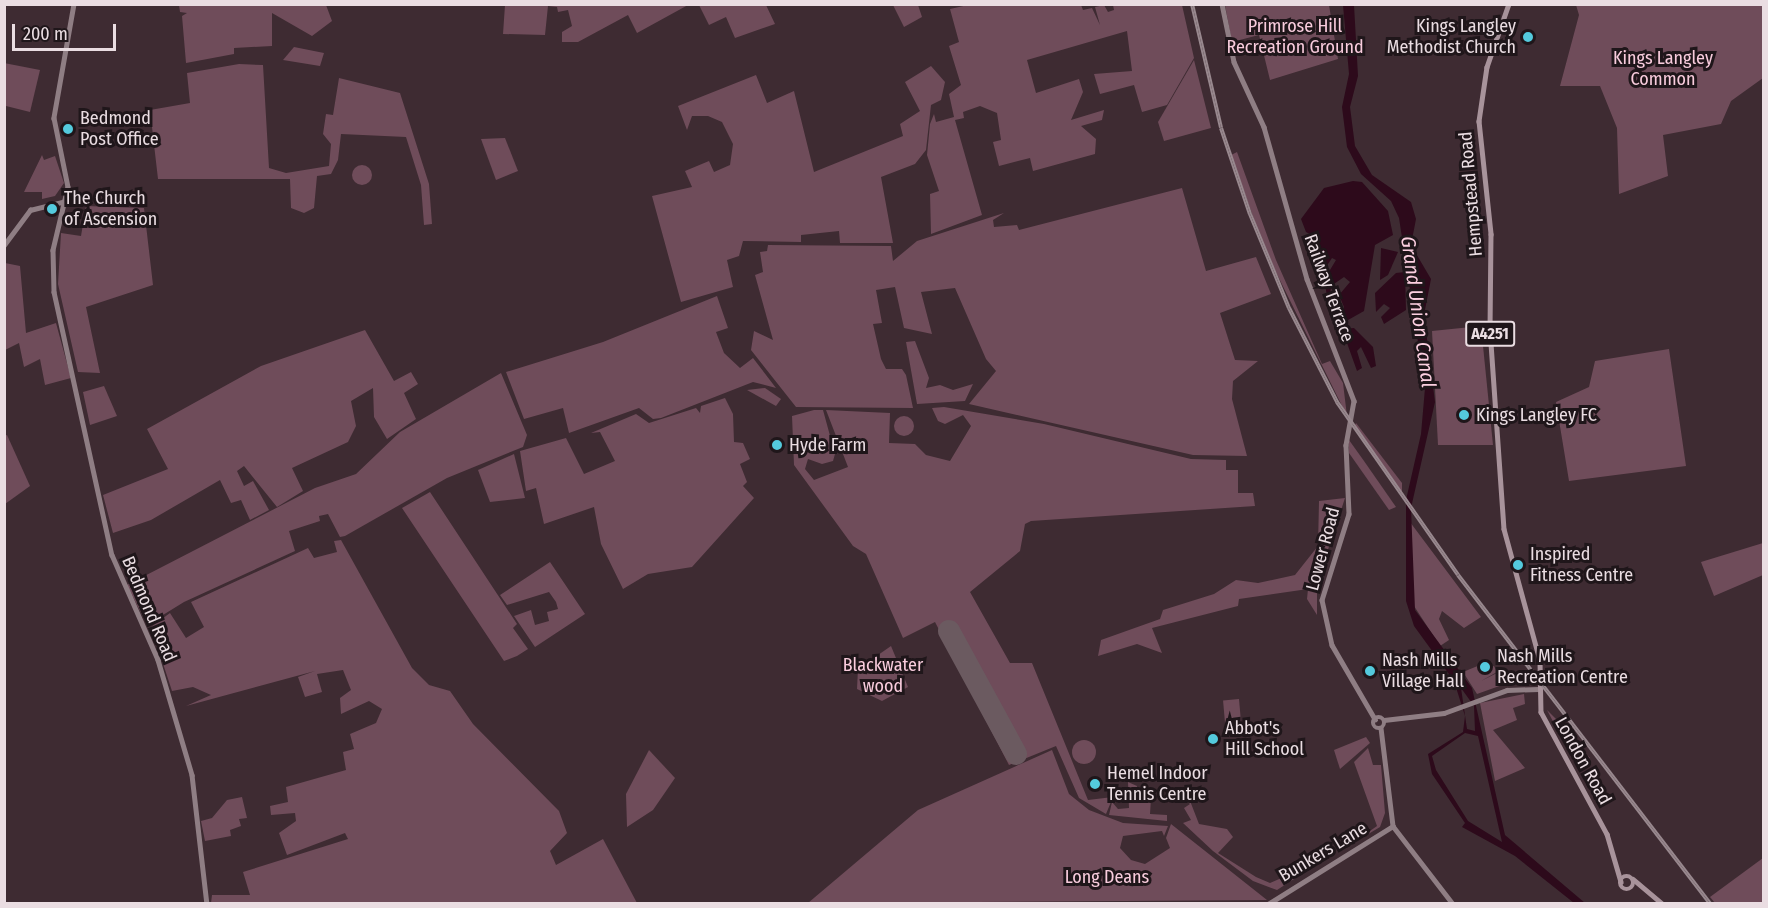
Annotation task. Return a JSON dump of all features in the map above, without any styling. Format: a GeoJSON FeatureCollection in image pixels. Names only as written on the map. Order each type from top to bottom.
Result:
{"type":"FeatureCollection","features":[{"type":"Feature","properties":{"kind":"main road","name":"Hempstead Road"},"geometry":{"type":"LineString","coordinates":[[1504,530],[1490,329],[1491,234],[1479,121],[1487,67],[1509,4]]}},
{"type":"Feature","properties":{"kind":"main road","name":"London Road"},"geometry":{"type":"LineString","coordinates":[[1504,530],[1540,661],[1541,712],[1618,863],[1631,878],[1663,903]]}},
{"type":"Feature","properties":{"kind":"main road","name":"London Road"},"geometry":{"type":"LineString","coordinates":[[1618,863],[1621,882]]}},
{"type":"Feature","properties":{"kind":"main road"},"geometry":{"type":"LineString","coordinates":[[1631,878],[1621,882],[1629,890],[1648,892]]}},
{"type":"Feature","properties":{"kind":"main road"},"geometry":{"type":"LineString","coordinates":[[1629,890],[1631,878]]}},
{"type":"Feature","properties":{"kind":"street","name":"Bedmond Road"},"geometry":{"type":"LineString","coordinates":[[74,4],[54,118],[68,183],[52,267],[62,325],[112,555],[158,660],[192,775],[207,903]]}},
{"type":"Feature","properties":{"kind":"street","name":"Railway Terrace"},"geometry":{"type":"LineString","coordinates":[[1222,4],[1232,55],[1268,141],[1307,279],[1350,384],[1354,409],[1346,445]]}},
{"type":"Feature","properties":{"kind":"street"},"geometry":{"type":"LineString","coordinates":[[5,243],[30,210],[66,201]]}},
{"type":"Feature","properties":{"kind":"street","name":"Lower Road"},"geometry":{"type":"LineString","coordinates":[[1346,445],[1349,514],[1325,579],[1323,610],[1332,645],[1375,719],[1374,726],[1381,729]]}},
{"type":"Feature","properties":{"kind":"street"},"geometry":{"type":"LineString","coordinates":[[1375,719],[1384,720],[1461,707],[1507,690],[1539,689]]}},
{"type":"Feature","properties":{"kind":"street"},"geometry":{"type":"LineString","coordinates":[[1384,720],[1381,729],[1393,826],[1453,903]]}},
{"type":"Feature","properties":{"kind":"street","name":"Bunkers Lane"},"geometry":{"type":"LineString","coordinates":[[1268,903],[1393,826]]}},
{"type":"Feature","properties":{"kind":"green space"},"geometry":{"type":"Polygon","coordinates":[[[505,4],[688,5],[637,33],[628,15],[578,42],[562,42],[562,32],[572,26],[568,10],[558,12],[557,7],[548,6],[545,35],[503,34],[505,4]]]}},
{"type":"Feature","properties":{"kind":"green space"},"geometry":{"type":"Polygon","coordinates":[[[179,5],[326,5],[332,21],[312,36],[272,13],[272,46],[234,48],[234,54],[186,63],[182,16],[187,13],[180,12],[179,5]]]}},
{"type":"Feature","properties":{"kind":"green space"},"geometry":{"type":"Polygon","coordinates":[[[699,5],[766,5],[775,24],[735,38],[726,17],[709,25],[699,5]]]}},
{"type":"Feature","properties":{"kind":"green space"},"geometry":{"type":"Polygon","coordinates":[[[893,5],[918,5],[922,17],[904,27],[893,5]]]}},
{"type":"Feature","properties":{"kind":"green space"},"geometry":{"type":"Polygon","coordinates":[[[968,5],[1081,5],[1083,10],[1092,8],[1100,25],[1095,7],[1104,5],[1108,12],[1114,10],[1113,5],[1182,5],[1194,58],[1167,105],[1142,112],[1134,85],[1100,94],[1094,74],[1132,71],[1127,31],[1027,60],[1036,93],[1079,79],[1083,92],[1071,120],[1104,110],[1102,120],[1081,126],[1096,139],[1095,154],[1033,171],[1030,158],[999,166],[993,142],[1001,140],[997,113],[980,106],[963,112],[964,118],[955,120],[982,215],[931,234],[930,194],[939,191],[927,155],[930,124],[934,114],[936,122],[954,117],[949,94],[961,85],[949,46],[959,42],[950,9],[968,5]]]}},
{"type":"Feature","properties":{"kind":"green space","name":"Primrose Hill Recreation Ground"},"geometry":{"type":"Polygon","coordinates":[[[1225,5],[1329,5],[1338,59],[1270,80],[1259,35],[1232,42],[1225,5]]]}},
{"type":"Feature","properties":{"kind":"green space","name":"Kings Langley Common"},"geometry":{"type":"Polygon","coordinates":[[[1576,5],[1763,5],[1763,78],[1731,101],[1721,124],[1663,135],[1668,176],[1619,194],[1617,128],[1600,86],[1560,86],[1579,15],[1576,5]]]}},
{"type":"Feature","properties":{"kind":"green space"},"geometry":{"type":"Polygon","coordinates":[[[294,47],[324,53],[320,66],[283,60],[294,47]]]}},
{"type":"Feature","properties":{"kind":"green space"},"geometry":{"type":"Polygon","coordinates":[[[1194,60],[1211,128],[1164,141],[1158,122],[1194,60]]]}},
{"type":"Feature","properties":{"kind":"green space"},"geometry":{"type":"Polygon","coordinates":[[[4,63],[40,70],[30,112],[6,106],[4,63]]]}},
{"type":"Feature","properties":{"kind":"green space"},"geometry":{"type":"Polygon","coordinates":[[[239,64],[263,65],[269,168],[286,173],[329,166],[331,144],[323,134],[326,114],[333,115],[339,78],[400,93],[429,184],[432,224],[424,225],[421,185],[406,137],[341,134],[338,160],[331,174],[317,176],[314,208],[304,213],[291,208],[290,179],[158,179],[150,110],[190,103],[187,73],[239,64]]]}},
{"type":"Feature","properties":{"kind":"green space"},"geometry":{"type":"Polygon","coordinates":[[[931,66],[945,82],[941,100],[931,105],[926,150],[915,164],[881,177],[893,243],[840,243],[839,231],[801,235],[801,242],[743,241],[739,256],[727,260],[733,287],[681,302],[652,196],[692,187],[685,171],[709,161],[714,172],[730,165],[733,144],[722,122],[708,116],[692,116],[687,130],[678,106],[756,75],[767,103],[794,91],[814,172],[903,136],[900,124],[920,111],[905,82],[931,66]]]}},
{"type":"Feature","properties":{"kind":"green space"},"geometry":{"type":"Polygon","coordinates":[[[505,138],[518,171],[496,180],[481,139],[505,138]]]}},
{"type":"Feature","properties":{"kind":"green space"},"geometry":{"type":"Polygon","coordinates":[[[1237,152],[1276,260],[1322,364],[1330,361],[1343,383],[1347,416],[1265,250],[1231,155],[1237,152]]]}},
{"type":"Feature","properties":{"kind":"green space"},"geometry":{"type":"Polygon","coordinates":[[[42,155],[44,160],[55,156],[64,183],[55,196],[42,199],[42,192],[24,192],[42,155]]]}},
{"type":"Feature","properties":{"kind":"green space"},"geometry":{"type":"Polygon","coordinates":[[[362,165],[369,168],[372,175],[369,182],[362,185],[355,182],[352,175],[355,168],[362,165]]]}},
{"type":"Feature","properties":{"kind":"green space"},"geometry":{"type":"Polygon","coordinates":[[[1182,188],[1206,271],[1256,257],[1271,294],[1220,313],[1235,360],[1258,361],[1233,381],[1232,399],[1247,456],[1193,455],[969,404],[996,371],[986,359],[955,288],[921,292],[932,334],[904,328],[895,287],[876,290],[882,323],[873,324],[881,359],[886,369],[902,369],[906,375],[913,408],[796,407],[751,350],[754,331],[773,340],[755,275],[763,272],[760,252],[767,251],[768,245],[891,246],[893,261],[917,241],[1004,213],[993,220],[994,227],[1017,225],[1019,230],[1182,188]]]}},
{"type":"Feature","properties":{"kind":"green space"},"geometry":{"type":"Polygon","coordinates":[[[86,206],[144,208],[153,285],[86,307],[100,373],[78,372],[58,284],[61,233],[81,236],[86,206]]]}},
{"type":"Feature","properties":{"kind":"green space"},"geometry":{"type":"Polygon","coordinates":[[[5,263],[20,266],[26,333],[56,323],[71,378],[45,385],[40,359],[24,367],[19,343],[5,350],[5,263]]]}},
{"type":"Feature","properties":{"kind":"green space"},"geometry":{"type":"Polygon","coordinates":[[[717,296],[728,328],[716,332],[724,353],[740,368],[753,358],[776,388],[753,382],[661,418],[653,419],[639,408],[569,433],[563,408],[524,419],[506,372],[603,342],[717,296]]]}},
{"type":"Feature","properties":{"kind":"green space","name":"Kings Langley FC"},"geometry":{"type":"Polygon","coordinates":[[[1481,326],[1493,445],[1438,445],[1432,331],[1481,326]]]}},
{"type":"Feature","properties":{"kind":"green space"},"geometry":{"type":"Polygon","coordinates":[[[365,330],[394,381],[411,372],[418,384],[404,393],[416,419],[387,439],[374,417],[373,388],[351,401],[356,426],[348,442],[292,468],[303,491],[277,507],[244,466],[237,471],[244,486],[253,481],[269,510],[250,520],[241,500],[231,503],[220,480],[151,520],[113,533],[103,495],[168,469],[147,429],[261,366],[365,330]]]}},
{"type":"Feature","properties":{"kind":"green space"},"geometry":{"type":"Polygon","coordinates":[[[915,341],[929,378],[926,388],[940,385],[953,390],[973,384],[965,401],[917,404],[906,342],[915,341]]]}},
{"type":"Feature","properties":{"kind":"green space"},"geometry":{"type":"Polygon","coordinates":[[[1669,349],[1686,466],[1569,481],[1556,402],[1589,387],[1595,361],[1669,349]]]}},
{"type":"Feature","properties":{"kind":"green space"},"geometry":{"type":"Polygon","coordinates":[[[501,373],[527,435],[523,447],[447,478],[345,536],[340,537],[328,514],[319,516],[320,521],[289,531],[295,551],[184,602],[150,623],[145,621],[127,585],[315,488],[356,474],[400,432],[501,373]]]}},
{"type":"Feature","properties":{"kind":"green space"},"geometry":{"type":"Polygon","coordinates":[[[104,386],[117,416],[90,425],[83,392],[104,386]]]}},
{"type":"Feature","properties":{"kind":"green space"},"geometry":{"type":"Polygon","coordinates":[[[765,388],[781,399],[776,406],[747,390],[765,388]]]}},
{"type":"Feature","properties":{"kind":"green space"},"geometry":{"type":"Polygon","coordinates":[[[725,398],[733,414],[734,442],[743,443],[750,459],[740,464],[747,482],[743,486],[754,498],[692,567],[648,574],[623,589],[601,544],[594,507],[544,524],[536,488],[526,491],[520,451],[566,438],[584,474],[615,461],[600,432],[591,433],[636,414],[649,423],[696,408],[700,413],[701,406],[725,398]]]}},
{"type":"Feature","properties":{"kind":"green space"},"geometry":{"type":"Polygon","coordinates":[[[944,407],[1044,424],[1191,459],[1226,460],[1226,470],[1238,470],[1238,493],[1253,493],[1255,506],[1031,521],[1025,524],[1020,551],[970,592],[1010,663],[1032,663],[1088,800],[1113,797],[1106,814],[1079,798],[1056,746],[1009,765],[935,622],[903,638],[866,554],[853,546],[794,465],[792,416],[814,410],[823,410],[835,454],[833,461],[822,464],[808,459],[805,469],[814,480],[848,467],[826,410],[890,413],[889,443],[915,444],[926,455],[950,461],[971,426],[963,415],[945,424],[938,421],[932,408],[944,407]]]}},
{"type":"Feature","properties":{"kind":"green space"},"geometry":{"type":"Polygon","coordinates":[[[904,416],[911,419],[914,426],[911,433],[904,436],[897,433],[894,426],[897,419],[904,416]]]}},
{"type":"Feature","properties":{"kind":"green space"},"geometry":{"type":"Polygon","coordinates":[[[1356,423],[1402,483],[1402,495],[1354,428],[1356,423]]]}},
{"type":"Feature","properties":{"kind":"green space"},"geometry":{"type":"Polygon","coordinates":[[[7,435],[30,486],[5,504],[4,436],[7,435]]]}},
{"type":"Feature","properties":{"kind":"green space"},"geometry":{"type":"Polygon","coordinates":[[[1349,440],[1396,507],[1389,510],[1349,453],[1349,440]]]}},
{"type":"Feature","properties":{"kind":"green space"},"geometry":{"type":"Polygon","coordinates":[[[514,454],[525,498],[490,502],[478,470],[514,454]]]}},
{"type":"Feature","properties":{"kind":"green space"},"geometry":{"type":"Polygon","coordinates":[[[430,492],[517,624],[513,628],[528,649],[517,656],[504,661],[402,508],[430,492]]]}},
{"type":"Feature","properties":{"kind":"green space"},"geometry":{"type":"Polygon","coordinates":[[[1345,498],[1317,583],[1317,615],[1307,599],[1308,589],[1239,599],[1238,606],[1152,628],[1162,653],[1137,644],[1098,656],[1101,640],[1160,619],[1163,610],[1214,594],[1236,580],[1258,583],[1295,575],[1318,546],[1319,501],[1345,498]]]}},
{"type":"Feature","properties":{"kind":"green space"},"geometry":{"type":"Polygon","coordinates":[[[1410,522],[1481,617],[1464,628],[1442,611],[1439,619],[1449,640],[1440,646],[1414,606],[1410,522]]]}},
{"type":"Feature","properties":{"kind":"green space"},"geometry":{"type":"Polygon","coordinates":[[[341,540],[412,668],[429,685],[450,691],[473,724],[559,811],[567,833],[550,851],[556,865],[603,839],[637,903],[211,903],[212,895],[250,895],[243,872],[348,839],[345,833],[287,855],[279,833],[296,821],[295,813],[271,815],[270,806],[288,802],[286,787],[346,770],[343,752],[354,749],[350,734],[376,723],[382,709],[369,701],[341,714],[340,698],[351,690],[343,670],[317,674],[322,692],[305,697],[298,677],[315,671],[186,706],[211,695],[193,687],[172,691],[151,627],[170,613],[186,638],[204,627],[191,602],[308,548],[314,558],[337,552],[334,541],[341,540]]]}},
{"type":"Feature","properties":{"kind":"green space"},"geometry":{"type":"Polygon","coordinates":[[[1763,543],[1763,575],[1714,596],[1701,562],[1763,543]]]}},
{"type":"Feature","properties":{"kind":"green space"},"geometry":{"type":"Polygon","coordinates":[[[550,562],[585,614],[535,647],[514,616],[531,610],[535,625],[549,621],[547,612],[558,609],[556,602],[549,592],[507,605],[500,595],[550,562]]]}},
{"type":"Feature","properties":{"kind":"green space","name":"Blackwater wood"},"geometry":{"type":"Polygon","coordinates":[[[891,646],[908,687],[882,701],[857,689],[858,669],[891,646]]]}},
{"type":"Feature","properties":{"kind":"green space"},"geometry":{"type":"Polygon","coordinates":[[[1480,665],[1483,669],[1494,666],[1497,672],[1481,681],[1499,672],[1505,684],[1477,694],[1463,672],[1480,665]]]}},
{"type":"Feature","properties":{"kind":"green space"},"geometry":{"type":"Polygon","coordinates":[[[1524,694],[1525,704],[1513,708],[1517,720],[1493,730],[1525,768],[1495,781],[1480,703],[1524,694]]]}},
{"type":"Feature","properties":{"kind":"green space"},"geometry":{"type":"Polygon","coordinates":[[[1239,699],[1242,734],[1226,735],[1223,700],[1239,699]]]}},
{"type":"Feature","properties":{"kind":"green space"},"geometry":{"type":"Polygon","coordinates":[[[1547,710],[1569,732],[1590,758],[1576,765],[1547,710]]]}},
{"type":"Feature","properties":{"kind":"green space"},"geometry":{"type":"Polygon","coordinates":[[[1366,737],[1370,743],[1340,769],[1334,750],[1366,737]]]}},
{"type":"Feature","properties":{"kind":"green space"},"geometry":{"type":"Polygon","coordinates":[[[1084,740],[1092,744],[1096,752],[1092,760],[1084,764],[1076,760],[1072,752],[1076,744],[1084,740]]]}},
{"type":"Feature","properties":{"kind":"green space"},"geometry":{"type":"Polygon","coordinates":[[[1368,748],[1373,765],[1381,765],[1385,813],[1380,827],[1350,845],[1377,826],[1354,762],[1368,748]]]}},
{"type":"Feature","properties":{"kind":"green space"},"geometry":{"type":"Polygon","coordinates":[[[649,750],[675,778],[653,810],[627,827],[626,794],[649,750]]]}},
{"type":"Feature","properties":{"kind":"green space","name":"Long Deans"},"geometry":{"type":"Polygon","coordinates":[[[1052,750],[1069,794],[1089,810],[1123,823],[1168,826],[1164,836],[1162,831],[1123,836],[1120,848],[1131,860],[1145,864],[1170,848],[1166,838],[1171,824],[1267,900],[808,903],[918,810],[1052,750]]]}},
{"type":"Feature","properties":{"kind":"green space"},"geometry":{"type":"Polygon","coordinates":[[[1128,782],[1137,786],[1136,796],[1151,798],[1150,814],[1167,815],[1167,821],[1109,815],[1112,802],[1118,809],[1129,808],[1128,782]]]}},
{"type":"Feature","properties":{"kind":"green space"},"geometry":{"type":"Polygon","coordinates":[[[1185,788],[1199,824],[1227,829],[1233,837],[1218,853],[1256,877],[1270,883],[1325,859],[1277,890],[1253,881],[1213,851],[1183,823],[1191,820],[1184,808],[1190,804],[1183,797],[1185,788]]]}},
{"type":"Feature","properties":{"kind":"green space"},"geometry":{"type":"Polygon","coordinates":[[[242,797],[247,818],[239,819],[241,826],[230,830],[231,836],[205,841],[201,821],[212,818],[227,800],[242,797]]]}},
{"type":"Feature","properties":{"kind":"green space"},"geometry":{"type":"Polygon","coordinates":[[[1763,858],[1763,903],[1715,903],[1710,897],[1763,858]]]}},
{"type":"Feature","properties":{"kind":"water","name":"Grand Union Canal"},"geometry":{"type":"Polygon","coordinates":[[[1343,5],[1354,5],[1358,76],[1350,107],[1355,146],[1372,175],[1411,202],[1416,219],[1411,245],[1431,279],[1424,315],[1435,402],[1411,508],[1415,610],[1472,688],[1505,835],[1585,903],[1574,903],[1515,856],[1462,827],[1465,823],[1432,774],[1428,754],[1463,732],[1465,716],[1454,681],[1414,626],[1406,601],[1406,500],[1421,434],[1425,388],[1399,218],[1391,201],[1361,174],[1347,147],[1342,107],[1349,74],[1343,5]],[[1461,688],[1467,729],[1475,731],[1474,706],[1461,688]],[[1465,733],[1432,756],[1436,770],[1468,821],[1502,842],[1478,736],[1465,733]]]}},
{"type":"Feature","properties":{"kind":"water"},"geometry":{"type":"Polygon","coordinates":[[[1353,181],[1362,182],[1388,211],[1393,235],[1375,245],[1364,311],[1341,324],[1344,307],[1339,295],[1350,282],[1344,277],[1331,286],[1329,306],[1324,280],[1336,260],[1332,258],[1324,270],[1317,266],[1313,244],[1320,239],[1306,232],[1301,219],[1324,188],[1353,181]]]}},
{"type":"Feature","properties":{"kind":"water"},"geometry":{"type":"Polygon","coordinates":[[[1381,248],[1398,252],[1388,275],[1380,280],[1381,248]]]}},
{"type":"Feature","properties":{"kind":"water"},"geometry":{"type":"Polygon","coordinates":[[[1405,272],[1406,310],[1384,324],[1381,317],[1390,308],[1384,304],[1376,312],[1375,293],[1396,273],[1405,272]]]}},
{"type":"Feature","properties":{"kind":"water"},"geometry":{"type":"Polygon","coordinates":[[[1354,328],[1373,347],[1376,366],[1371,368],[1361,347],[1357,351],[1362,368],[1357,371],[1342,329],[1354,328]]]}},
{"type":"Feature","properties":{"kind":"runway"},"geometry":{"type":"LineString","coordinates":[[949,631],[1016,754]]}},
{"type":"Feature","properties":{"kind":"railway"},"geometry":{"type":"LineString","coordinates":[[1192,4],[1221,128],[1250,214],[1289,308],[1337,402],[1458,575],[1710,904]]}},
{"type":"Feature","properties":{"kind":"place","name":"Kings Langley Methodist Church"},"geometry":{"type":"Point","coordinates":[1528,37]}},
{"type":"Feature","properties":{"kind":"place","name":"Bedmond Post Office"},"geometry":{"type":"Point","coordinates":[68,129]}},
{"type":"Feature","properties":{"kind":"place","name":"The Church of Ascension"},"geometry":{"type":"Point","coordinates":[52,209]}},
{"type":"Feature","properties":{"kind":"place","name":"Kings Langley FC"},"geometry":{"type":"Point","coordinates":[1464,415]}},
{"type":"Feature","properties":{"kind":"place","name":"Hyde Farm"},"geometry":{"type":"Point","coordinates":[777,445]}},
{"type":"Feature","properties":{"kind":"place","name":"Inspired Fitness Centre"},"geometry":{"type":"Point","coordinates":[1518,565]}},
{"type":"Feature","properties":{"kind":"place","name":"Nash Mills Recreation Centre"},"geometry":{"type":"Point","coordinates":[1485,667]}},
{"type":"Feature","properties":{"kind":"place","name":"Nash Mills Village Hall"},"geometry":{"type":"Point","coordinates":[1370,671]}},
{"type":"Feature","properties":{"kind":"place","name":"Abbot's Hill School"},"geometry":{"type":"Point","coordinates":[1213,739]}},
{"type":"Feature","properties":{"kind":"place","name":"Hemel Indoor Tennis Centre"},"geometry":{"type":"Point","coordinates":[1095,784]}}]}
